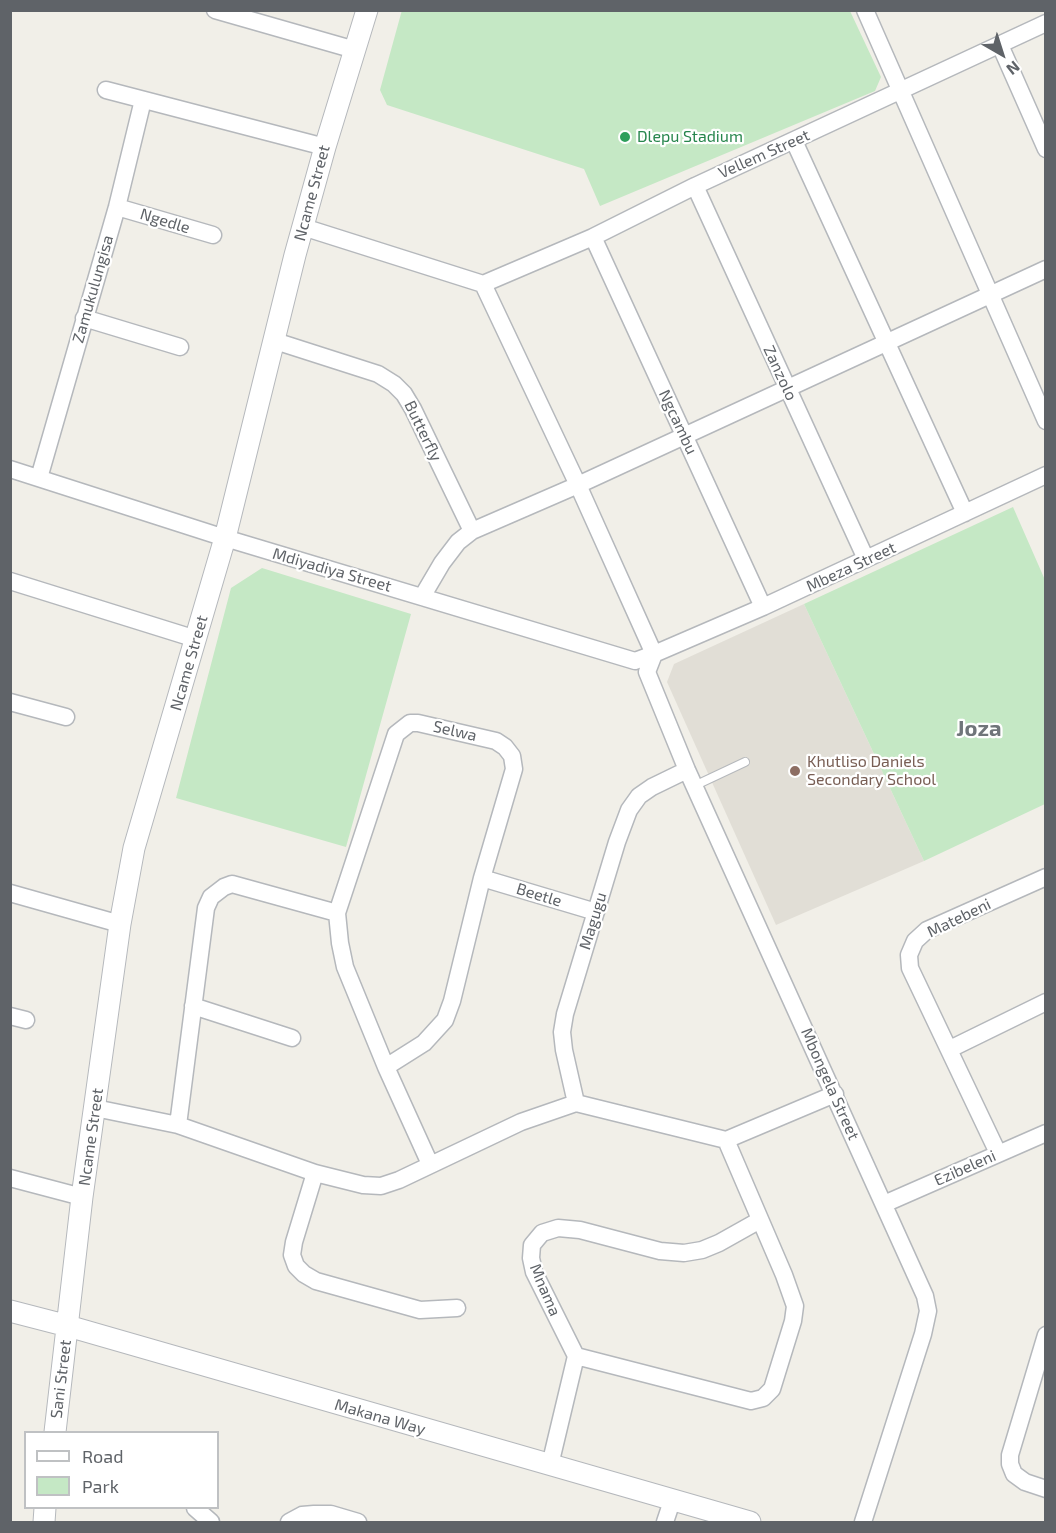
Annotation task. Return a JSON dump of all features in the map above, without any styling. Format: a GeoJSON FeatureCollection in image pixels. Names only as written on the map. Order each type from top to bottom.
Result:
{"type":"FeatureCollection","features":[{"type":"Feature","properties":{"kind":"street"},"geometry":{"type":"LineString","coordinates":[[214,10],[355,50]]}},
{"type":"Feature","properties":{"kind":"street","name":"Ncame Street"},"geometry":{"type":"LineString","coordinates":[[68,1326],[82,1197],[120,924],[134,848],[225,538],[303,227],[367,10]]}},
{"type":"Feature","properties":{"kind":"street"},"geometry":{"type":"LineString","coordinates":[[865,10],[899,92],[1046,421]]}},
{"type":"Feature","properties":{"kind":"street","name":"Vellem Street"},"geometry":{"type":"LineString","coordinates":[[483,284],[592,237],[694,186],[1046,23]]}},
{"type":"Feature","properties":{"kind":"street"},"geometry":{"type":"LineString","coordinates":[[1000,45],[1046,149]]}},
{"type":"Feature","properties":{"kind":"street"},"geometry":{"type":"LineString","coordinates":[[106,90],[325,147]]}},
{"type":"Feature","properties":{"kind":"street","name":"Zamukulungisa"},"geometry":{"type":"LineString","coordinates":[[39,478],[117,207],[143,100]]}},
{"type":"Feature","properties":{"kind":"street"},"geometry":{"type":"LineString","coordinates":[[794,141],[965,513]]}},
{"type":"Feature","properties":{"kind":"street","name":"Zanzolo"},"geometry":{"type":"LineString","coordinates":[[694,186],[867,559]]}},
{"type":"Feature","properties":{"kind":"street","name":"Ngedle"},"geometry":{"type":"LineString","coordinates":[[117,207],[213,235]]}},
{"type":"Feature","properties":{"kind":"street"},"geometry":{"type":"LineString","coordinates":[[303,227],[483,284],[578,485],[654,654]]}},
{"type":"Feature","properties":{"kind":"street","name":"Ngcambu"},"geometry":{"type":"LineString","coordinates":[[592,237],[763,607]]}},
{"type":"Feature","properties":{"kind":"street"},"geometry":{"type":"LineString","coordinates":[[422,597],[442,563],[458,542],[472,531],[578,485],[1046,269]]}},
{"type":"Feature","properties":{"kind":"street"},"geometry":{"type":"LineString","coordinates":[[84,318],[180,347]]}},
{"type":"Feature","properties":{"kind":"street","name":"Butterfly"},"geometry":{"type":"LineString","coordinates":[[275,341],[378,374],[394,384],[404,394],[412,409],[472,531]]}},
{"type":"Feature","properties":{"kind":"street","name":"Mdiyadiya Street"},"geometry":{"type":"LineString","coordinates":[[10,469],[225,538],[635,660],[654,654]]}},
{"type":"Feature","properties":{"kind":"street","name":"Mbeza Street"},"geometry":{"type":"LineString","coordinates":[[654,654],[763,607],[1046,475]]}},
{"type":"Feature","properties":{"kind":"street"},"geometry":{"type":"LineString","coordinates":[[10,581],[196,639]]}},
{"type":"Feature","properties":{"kind":"street","name":"Mbongela Street"},"geometry":{"type":"LineString","coordinates":[[654,654],[647,672],[690,778],[926,1296],[928,1311],[923,1334],[862,1522]]}},
{"type":"Feature","properties":{"kind":"street"},"geometry":{"type":"LineString","coordinates":[[10,702],[66,717]]}},
{"type":"Feature","properties":{"kind":"street","name":"Selwa"},"geometry":{"type":"LineString","coordinates":[[386,1067],[424,1043],[445,1020],[452,1001],[482,878],[514,769],[512,756],[496,741],[418,723],[410,723],[396,734],[390,748],[337,913],[345,968],[386,1067],[430,1164]]}},
{"type":"Feature","properties":{"kind":"street","name":"Magugu"},"geometry":{"type":"LineString","coordinates":[[576,1103],[562,1032],[565,1014],[617,842],[629,810],[639,796],[652,787],[690,778]]}},
{"type":"Feature","properties":{"kind":"street","name":"Matebeni"},"geometry":{"type":"LineString","coordinates":[[999,1153],[910,968],[909,955],[915,941],[927,930],[1046,877]]}},
{"type":"Feature","properties":{"kind":"street","name":"Beetle"},"geometry":{"type":"LineString","coordinates":[[482,878],[596,912]]}},
{"type":"Feature","properties":{"kind":"street"},"geometry":{"type":"LineString","coordinates":[[177,1125],[207,908],[211,897],[217,891],[232,884],[337,913]]}},
{"type":"Feature","properties":{"kind":"street"},"geometry":{"type":"LineString","coordinates":[[10,893],[120,924]]}},
{"type":"Feature","properties":{"kind":"street"},"geometry":{"type":"LineString","coordinates":[[950,1049],[1046,1002]]}},
{"type":"Feature","properties":{"kind":"street"},"geometry":{"type":"LineString","coordinates":[[193,1006],[292,1038]]}},
{"type":"Feature","properties":{"kind":"street"},"geometry":{"type":"LineString","coordinates":[[95,1108],[177,1125],[315,1173],[363,1185],[381,1186],[399,1180],[521,1122],[576,1103],[726,1140],[835,1094]]}},
{"type":"Feature","properties":{"kind":"street","name":"Ezibeleni"},"geometry":{"type":"LineString","coordinates":[[884,1204],[1046,1133]]}},
{"type":"Feature","properties":{"kind":"street"},"geometry":{"type":"LineString","coordinates":[[550,1465],[576,1356],[751,1401],[763,1398],[772,1389],[793,1321],[795,1306],[726,1140]]}},
{"type":"Feature","properties":{"kind":"street"},"geometry":{"type":"LineString","coordinates":[[315,1173],[292,1255],[296,1266],[304,1274],[316,1281],[420,1310],[457,1308]]}},
{"type":"Feature","properties":{"kind":"street"},"geometry":{"type":"LineString","coordinates":[[10,1178],[82,1197]]}},
{"type":"Feature","properties":{"kind":"street","name":"Mnama"},"geometry":{"type":"LineString","coordinates":[[576,1356],[534,1272],[531,1258],[532,1245],[542,1233],[558,1228],[580,1230],[660,1251],[684,1253],[702,1250],[719,1243],[760,1220]]}},
{"type":"Feature","properties":{"kind":"street","name":"Makana Way"},"geometry":{"type":"LineString","coordinates":[[10,1311],[750,1522]]}},
{"type":"Feature","properties":{"kind":"street","name":"Sani Street"},"geometry":{"type":"LineString","coordinates":[[55,1431],[68,1326]]}},
{"type":"Feature","properties":{"kind":"street"},"geometry":{"type":"LineString","coordinates":[[1046,1335],[1010,1455],[1010,1464],[1014,1474],[1025,1482],[1046,1489]]}},
{"type":"Feature","properties":{"kind":"street"},"geometry":{"type":"LineString","coordinates":[[665,1522],[672,1501]]}},
{"type":"Feature","properties":{"kind":"street"},"geometry":{"type":"LineString","coordinates":[[196,1509],[211,1522]]}},
{"type":"Feature","properties":{"kind":"street"},"geometry":{"type":"LineString","coordinates":[[289,1522],[302,1515],[314,1514],[331,1514],[358,1522]]}},
{"type":"Feature","properties":{"kind":"lane"},"geometry":{"type":"LineString","coordinates":[[690,778],[745,762]]}},
{"type":"Feature","properties":{"kind":"shaded area","name":"Khutliso Daniels Secondary School"},"geometry":{"type":"Polygon","coordinates":[[[804,604],[924,861],[776,925],[667,682],[674,664],[804,604]]]}},
{"type":"Feature","properties":{"kind":"green space","name":"Dlepu Stadium"},"geometry":{"type":"Polygon","coordinates":[[[402,10],[850,11],[881,77],[875,91],[600,206],[584,169],[387,105],[380,90],[402,10]]]}},
{"type":"Feature","properties":{"kind":"green space"},"geometry":{"type":"Polygon","coordinates":[[[1013,507],[1045,580],[1045,804],[924,861],[804,604],[1013,507]]]}},
{"type":"Feature","properties":{"kind":"green space"},"geometry":{"type":"Polygon","coordinates":[[[262,568],[411,614],[346,847],[176,798],[231,588],[262,568]]]}},
{"type":"Feature","properties":{"kind":"place","name":"Dlepu Stadium"},"geometry":{"type":"Point","coordinates":[625,137]}},
{"type":"Feature","properties":{"kind":"place","name":"Khutliso Daniels Secondary School"},"geometry":{"type":"Point","coordinates":[795,771]}},
{"type":"Feature","properties":{"kind":"district","name":"Joza"},"geometry":{"type":"Point","coordinates":[979,729]}}]}
